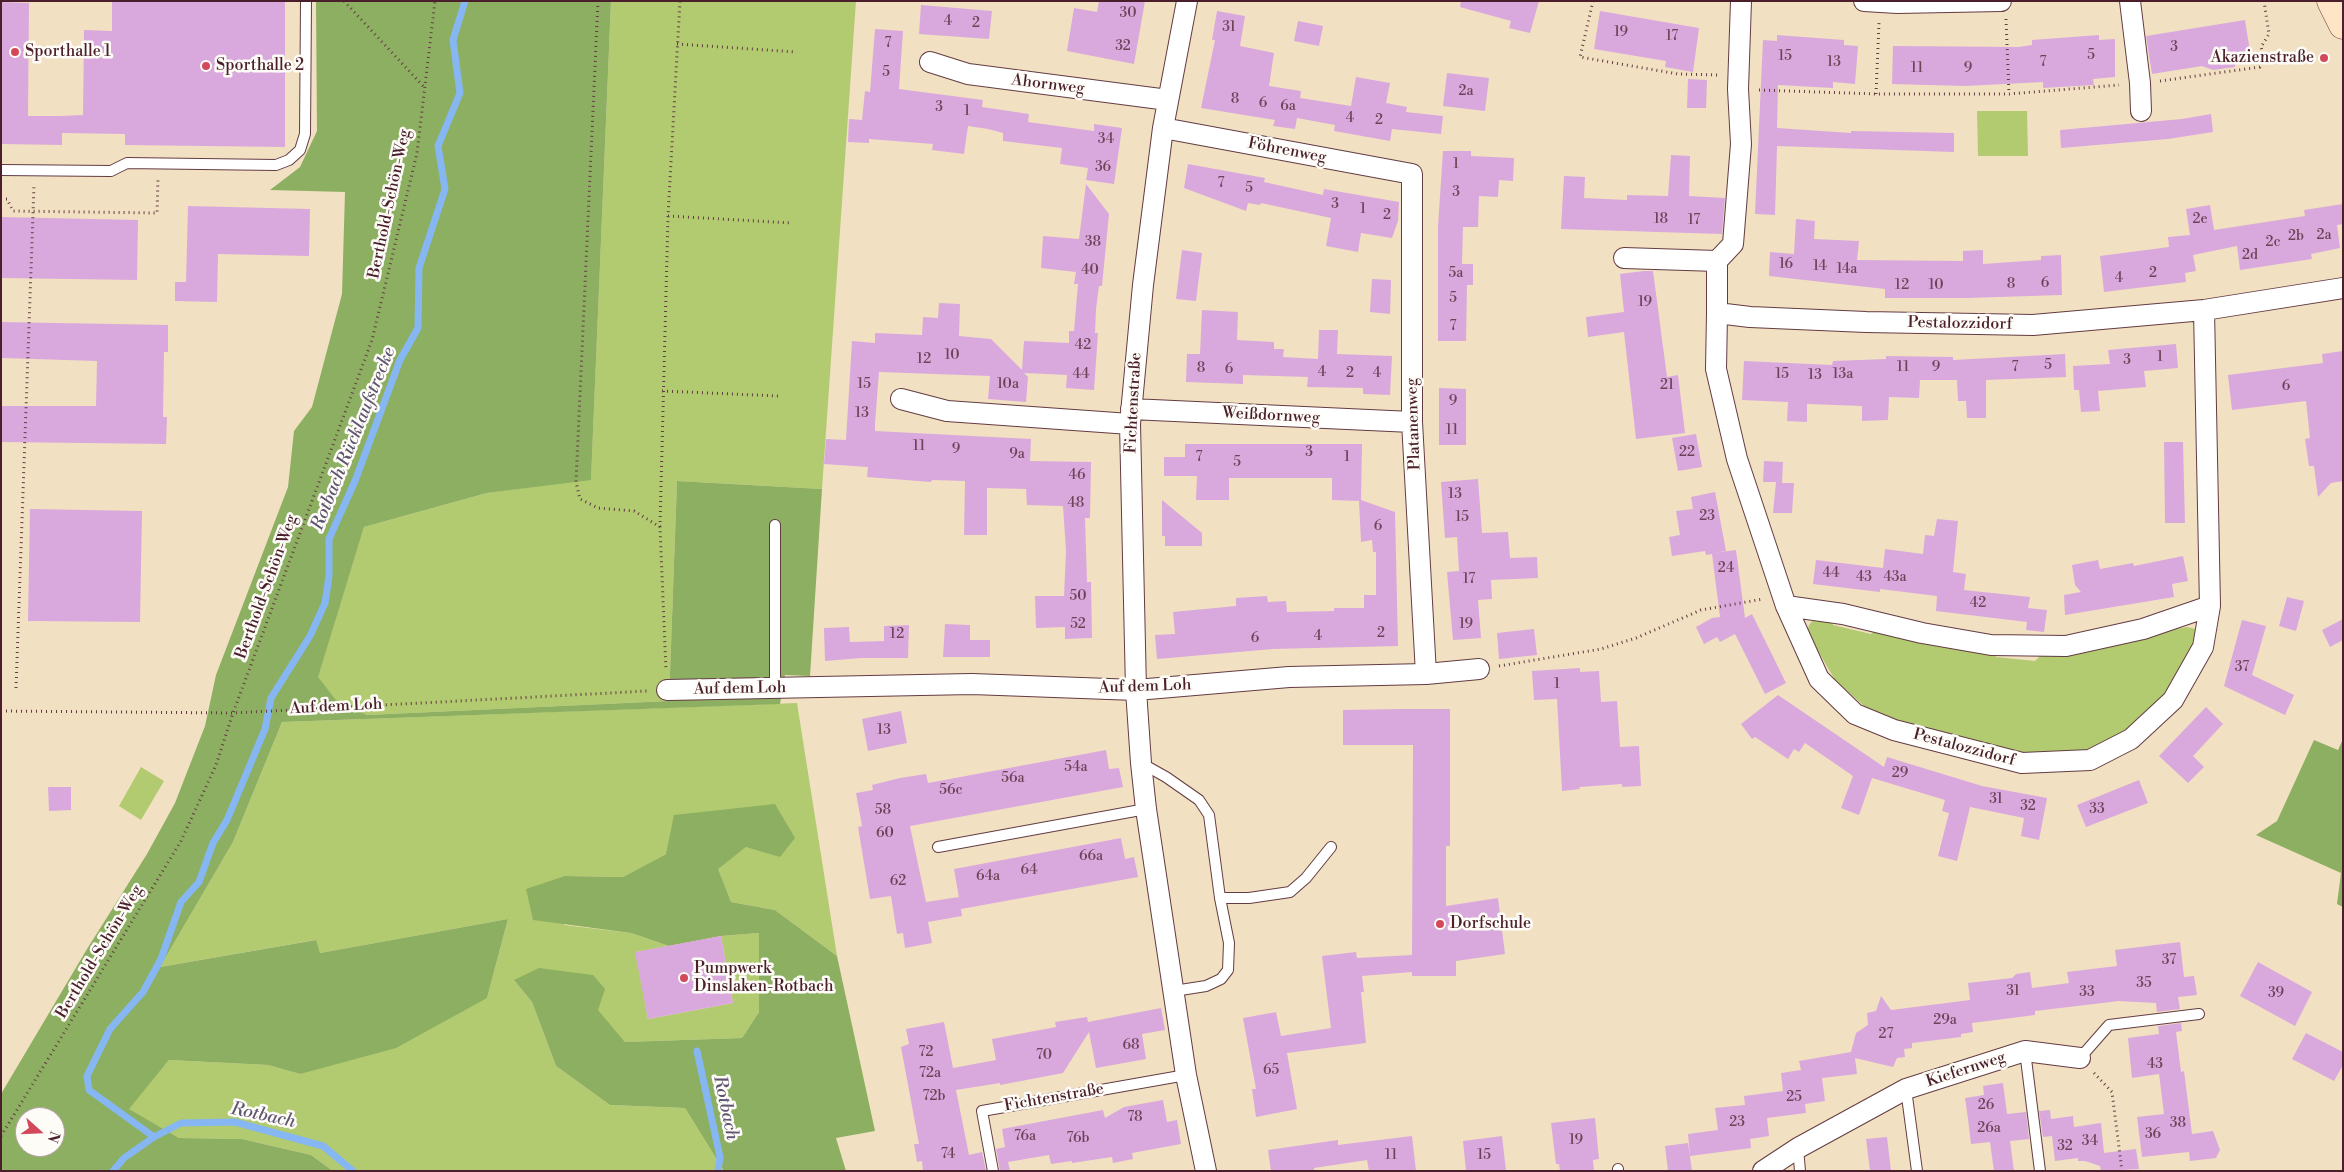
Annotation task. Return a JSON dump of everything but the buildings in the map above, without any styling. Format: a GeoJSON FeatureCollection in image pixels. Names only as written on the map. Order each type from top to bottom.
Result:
{"type":"FeatureCollection","features":[{"type":"Feature","properties":{"kind":"main road"},"geometry":{"type":"LineString","coordinates":[[2331,1],[2343,25]]}},
{"type":"Feature","properties":{"kind":"street","name":"Fichtenstraße"},"geometry":{"type":"LineString","coordinates":[[1187,1],[1163,128],[1143,285],[1130,417],[1136,690],[1141,763],[1146,809],[1186,1075],[1206,1171]]}},
{"type":"Feature","properties":{"kind":"street"},"geometry":{"type":"LineString","coordinates":[[1624,258],[1718,261],[1732,244],[1742,144],[1738,82],[1741,1]]}},
{"type":"Feature","properties":{"kind":"street"},"geometry":{"type":"LineString","coordinates":[[2130,1],[2140,83],[2140,112]]}},
{"type":"Feature","properties":{"kind":"street"},"geometry":{"type":"LineString","coordinates":[[1872,2],[2003,6]]}},
{"type":"Feature","properties":{"kind":"street","name":"Ahornweg"},"geometry":{"type":"LineString","coordinates":[[930,62],[968,74],[1168,100]]}},
{"type":"Feature","properties":{"kind":"street","name":"Föhrenweg"},"geometry":{"type":"LineString","coordinates":[[1163,128],[1412,174]]}},
{"type":"Feature","properties":{"kind":"street","name":"Platanenweg"},"geometry":{"type":"LineString","coordinates":[[1412,174],[1412,422],[1426,674]]}},
{"type":"Feature","properties":{"kind":"street","name":"Pestalozzidorf"},"geometry":{"type":"LineString","coordinates":[[1718,261],[1716,370],[1732,441],[1785,601],[1819,679],[1855,714],[1894,730],[2022,763],[2090,760],[2131,739],[2173,700],[2203,647],[2210,606],[2204,310]]}},
{"type":"Feature","properties":{"kind":"street","name":"Pestalozzidorf"},"geometry":{"type":"LineString","coordinates":[[1717,313],[1750,317],[1866,322],[2033,325],[2204,310],[2343,288]]}},
{"type":"Feature","properties":{"kind":"street","name":"Weißdornweg"},"geometry":{"type":"LineString","coordinates":[[901,399],[947,410],[1130,417],[1412,422]]}},
{"type":"Feature","properties":{"kind":"street"},"geometry":{"type":"LineString","coordinates":[[1785,601],[1922,633],[1991,645],[2066,646],[2143,629],[2210,606]]}},
{"type":"Feature","properties":{"kind":"street","name":"Auf dem Loh"},"geometry":{"type":"LineString","coordinates":[[667,690],[972,684],[1136,690],[1289,677],[1426,674],[1479,669]]}},
{"type":"Feature","properties":{"kind":"street","name":"Kiefernweg"},"geometry":{"type":"LineString","coordinates":[[1763,1171],[1798,1148],[1906,1089],[2025,1051],[2080,1058]]}},
{"type":"Feature","properties":{"kind":"lane"},"geometry":{"type":"LineString","coordinates":[[1,170],[111,171],[127,163],[276,165],[289,160],[300,150],[305,134],[306,1]]}},
{"type":"Feature","properties":{"kind":"lane"},"geometry":{"type":"LineString","coordinates":[[775,525],[775,688]]}},
{"type":"Feature","properties":{"kind":"lane"},"geometry":{"type":"LineString","coordinates":[[1141,763],[1199,800],[1209,815],[1220,898],[1229,943],[1228,970],[1221,979],[1206,986],[1174,992]]}},
{"type":"Feature","properties":{"kind":"lane"},"geometry":{"type":"LineString","coordinates":[[938,847],[1146,809]]}},
{"type":"Feature","properties":{"kind":"lane"},"geometry":{"type":"LineString","coordinates":[[1220,898],[1249,898],[1290,892],[1306,878],[1332,847]]}},
{"type":"Feature","properties":{"kind":"lane"},"geometry":{"type":"LineString","coordinates":[[2080,1058],[2109,1025],[2199,1014]]}},
{"type":"Feature","properties":{"kind":"lane","name":"Kiefernweg"},"geometry":{"type":"LineString","coordinates":[[2025,1051],[2040,1171]]}},
{"type":"Feature","properties":{"kind":"lane","name":"Fichtenstraße"},"geometry":{"type":"LineString","coordinates":[[993,1171],[982,1110],[1186,1075]]}},
{"type":"Feature","properties":{"kind":"lane","name":"Kiefernweg"},"geometry":{"type":"LineString","coordinates":[[1906,1089],[1917,1171]]}},
{"type":"Feature","properties":{"kind":"lane"},"geometry":{"type":"LineString","coordinates":[[1798,1148],[1800,1171]]}},
{"type":"Feature","properties":{"kind":"path"},"geometry":{"type":"LineString","coordinates":[[344,1],[425,88]]}},
{"type":"Feature","properties":{"kind":"path","name":"Berthold-Schön-Weg"},"geometry":{"type":"LineString","coordinates":[[1,1136],[181,841],[216,765],[233,712],[372,340],[417,153],[435,1]]}},
{"type":"Feature","properties":{"kind":"path"},"geometry":{"type":"LineString","coordinates":[[598,1],[576,482],[580,499],[598,508],[634,511],[660,527]]}},
{"type":"Feature","properties":{"kind":"path"},"geometry":{"type":"LineString","coordinates":[[667,690],[660,527],[662,391],[668,216],[680,1]]}},
{"type":"Feature","properties":{"kind":"path"},"geometry":{"type":"LineString","coordinates":[[1593,1],[1580,57],[1738,82],[1876,94],[2008,94],[2140,83],[2260,67],[2264,57],[2261,47],[2269,34],[2264,1]]}},
{"type":"Feature","properties":{"kind":"path"},"geometry":{"type":"LineString","coordinates":[[1872,2],[1876,94]]}},
{"type":"Feature","properties":{"kind":"path"},"geometry":{"type":"LineString","coordinates":[[2003,6],[2008,94]]}},
{"type":"Feature","properties":{"kind":"path"},"geometry":{"type":"LineString","coordinates":[[678,44],[796,52]]}},
{"type":"Feature","properties":{"kind":"path"},"geometry":{"type":"LineString","coordinates":[[1,199],[7,199],[13,210],[33,212],[157,213],[160,164]]}},
{"type":"Feature","properties":{"kind":"path"},"geometry":{"type":"LineString","coordinates":[[16,688],[35,170]]}},
{"type":"Feature","properties":{"kind":"path"},"geometry":{"type":"LineString","coordinates":[[668,216],[792,223]]}},
{"type":"Feature","properties":{"kind":"path"},"geometry":{"type":"LineString","coordinates":[[662,391],[779,396]]}},
{"type":"Feature","properties":{"kind":"path"},"geometry":{"type":"LineString","coordinates":[[1479,669],[1601,649],[1643,635],[1701,610],[1785,601]]}},
{"type":"Feature","properties":{"kind":"path","name":"Auf dem Loh"},"geometry":{"type":"LineString","coordinates":[[1,710],[233,712],[667,690]]}},
{"type":"Feature","properties":{"kind":"path"},"geometry":{"type":"LineString","coordinates":[[2080,1058],[2112,1092],[2122,1171]]}},
{"type":"Feature","properties":{"kind":"green space"},"geometry":{"type":"Polygon","coordinates":[[[316,1],[611,1],[591,480],[487,493],[364,527],[318,677],[336,700],[367,715],[669,701],[677,481],[822,489],[810,676],[785,675],[780,704],[282,722],[233,842],[160,967],[316,940],[320,953],[508,919],[487,998],[396,1048],[300,1074],[268,1065],[169,1060],[129,1109],[179,1138],[242,1139],[311,1155],[333,1171],[1,1171],[1,1094],[87,949],[147,854],[175,803],[205,726],[216,675],[288,487],[294,431],[312,407],[342,294],[345,192],[270,190],[300,167],[317,131],[316,1]]]}},
{"type":"Feature","properties":{"kind":"green space"},"geometry":{"type":"Polygon","coordinates":[[[611,1],[856,1],[822,489],[677,481],[669,701],[367,715],[336,700],[317,677],[364,527],[487,493],[591,479],[611,1]]]}},
{"type":"Feature","properties":{"kind":"green space"},"geometry":{"type":"Polygon","coordinates":[[[1977,111],[2027,111],[2028,156],[1978,156],[1977,111]]]}},
{"type":"Feature","properties":{"kind":"green space"},"geometry":{"type":"Polygon","coordinates":[[[1830,617],[1833,625],[1871,634],[1877,628],[1988,649],[1996,657],[2035,661],[2043,653],[2187,627],[2196,629],[2200,633],[2169,691],[2139,725],[2089,751],[2066,754],[2016,752],[1896,720],[1864,706],[1835,680],[1807,632],[1809,625],[1815,618],[1830,617]]]}},
{"type":"Feature","properties":{"kind":"green space"},"geometry":{"type":"Polygon","coordinates":[[[797,703],[837,956],[775,910],[731,902],[717,868],[746,847],[794,838],[666,854],[623,877],[565,876],[564,925],[631,933],[669,946],[636,952],[648,1019],[733,1003],[721,936],[759,933],[759,1012],[742,1038],[625,1042],[597,1010],[514,980],[532,1002],[556,1066],[610,1105],[685,1108],[724,1171],[333,1171],[311,1155],[242,1139],[179,1138],[128,1109],[169,1060],[268,1065],[300,1074],[487,998],[508,919],[320,953],[315,940],[160,967],[233,842],[282,722],[797,703]]]}},
{"type":"Feature","properties":{"kind":"green space"},"geometry":{"type":"Polygon","coordinates":[[[2343,739],[2343,907],[2337,904],[2341,873],[2256,835],[2277,821],[2314,740],[2338,750],[2343,739]]]}},
{"type":"Feature","properties":{"kind":"green space"},"geometry":{"type":"Polygon","coordinates":[[[141,767],[164,781],[141,820],[119,806],[141,767]]]}},
{"type":"Feature","properties":{"kind":"green space"},"geometry":{"type":"Polygon","coordinates":[[[775,804],[795,838],[780,857],[746,847],[718,869],[731,902],[775,910],[837,956],[875,1131],[836,1138],[846,1171],[724,1171],[685,1108],[610,1105],[556,1066],[532,1002],[514,980],[539,968],[593,975],[605,989],[598,1010],[625,1042],[742,1038],[759,1012],[759,933],[721,936],[669,946],[631,933],[533,920],[526,889],[565,876],[623,877],[666,854],[674,815],[775,804]]]}},
{"type":"Feature","properties":{"kind":"waterway","name":"Rotbach Rücklaufstrecke"},"geometry":{"type":"LineString","coordinates":[[154,1137],[89,1090],[87,1076],[110,1029],[143,992],[161,959],[181,902],[199,882],[213,843],[227,820],[265,729],[271,698],[310,636],[325,603],[329,576],[329,539],[355,481],[400,360],[418,328],[419,268],[445,189],[438,146],[460,93],[453,40],[465,1]]}},
{"type":"Feature","properties":{"kind":"waterway","name":"Rotbach"},"geometry":{"type":"LineString","coordinates":[[697,1051],[720,1157],[718,1171]]}},
{"type":"Feature","properties":{"kind":"waterway","name":"Rotbach"},"geometry":{"type":"LineString","coordinates":[[113,1171],[124,1158],[154,1137],[181,1123],[235,1122],[323,1146],[353,1171]]}},
{"type":"Feature","properties":{"kind":"place","name":"Sporthalle 1"},"geometry":{"type":"Point","coordinates":[15,52]}},
{"type":"Feature","properties":{"kind":"place","name":"Akazienstraße"},"geometry":{"type":"Point","coordinates":[2324,58]}},
{"type":"Feature","properties":{"kind":"place","name":"Sporthalle 2"},"geometry":{"type":"Point","coordinates":[206,66]}},
{"type":"Feature","properties":{"kind":"place","name":"Dorfschule"},"geometry":{"type":"Point","coordinates":[1440,924]}},
{"type":"Feature","properties":{"kind":"place","name":"Pumpwerk Dinslaken-Rotbach"},"geometry":{"type":"Point","coordinates":[684,978]}}]}
